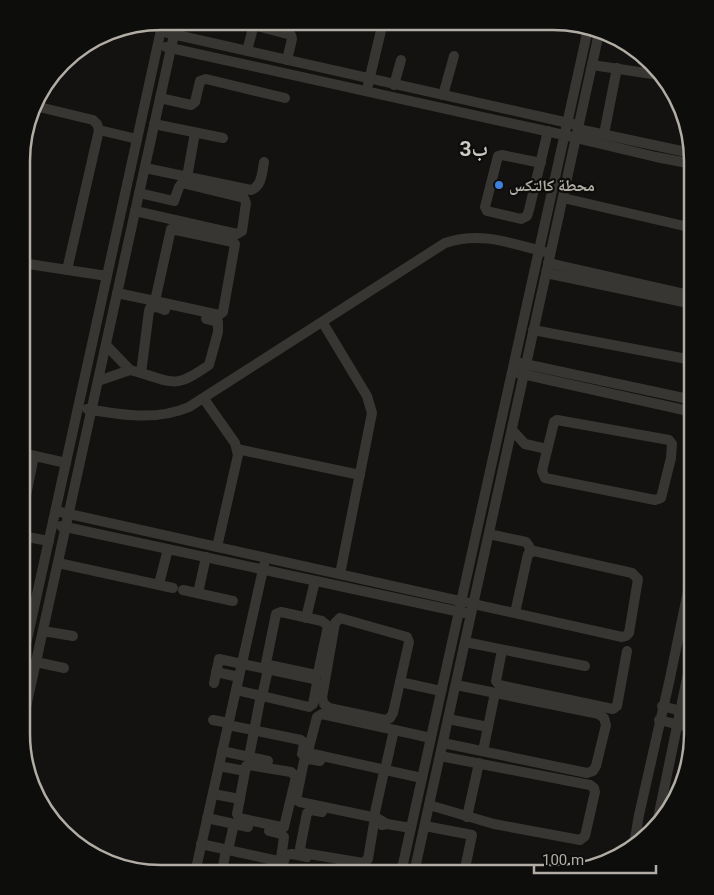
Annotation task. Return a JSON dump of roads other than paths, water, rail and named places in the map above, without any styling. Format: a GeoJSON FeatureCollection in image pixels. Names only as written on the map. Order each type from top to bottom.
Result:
{"type":"FeatureCollection","features":[{"type":"Feature","properties":{"kind":"street"},"geometry":{"type":"LineString","coordinates":[[30,614],[56,511],[161,30]]}},
{"type":"Feature","properties":{"kind":"street"},"geometry":{"type":"LineString","coordinates":[[168,30],[174,34],[246,51],[567,123],[578,131],[656,157],[684,162]]}},
{"type":"Feature","properties":{"kind":"street"},"geometry":{"type":"LineString","coordinates":[[30,689],[175,30]]}},
{"type":"Feature","properties":{"kind":"street"},"geometry":{"type":"LineString","coordinates":[[246,51],[251,30]]}},
{"type":"Feature","properties":{"kind":"street"},"geometry":{"type":"LineString","coordinates":[[272,30],[291,35],[292,39],[287,60]]}},
{"type":"Feature","properties":{"kind":"street"},"geometry":{"type":"LineString","coordinates":[[367,91],[381,30]]}},
{"type":"Feature","properties":{"kind":"street"},"geometry":{"type":"LineString","coordinates":[[403,865],[587,34]]}},
{"type":"Feature","properties":{"kind":"street"},"geometry":{"type":"LineString","coordinates":[[418,865],[429,805],[598,38]]}},
{"type":"Feature","properties":{"kind":"street"},"geometry":{"type":"LineString","coordinates":[[158,45],[564,135],[578,131],[604,134],[683,151]]}},
{"type":"Feature","properties":{"kind":"street"},"geometry":{"type":"LineString","coordinates":[[443,95],[454,56]]}},
{"type":"Feature","properties":{"kind":"street"},"geometry":{"type":"LineString","coordinates":[[394,84],[401,60]]}},
{"type":"Feature","properties":{"kind":"street"},"geometry":{"type":"LineString","coordinates":[[592,65],[651,74]]}},
{"type":"Feature","properties":{"kind":"street"},"geometry":{"type":"LineString","coordinates":[[604,134],[618,68]]}},
{"type":"Feature","properties":{"kind":"street"},"geometry":{"type":"LineString","coordinates":[[160,98],[191,105],[194,102],[200,81],[206,79],[285,98]]}},
{"type":"Feature","properties":{"kind":"street"},"geometry":{"type":"LineString","coordinates":[[41,108],[93,120],[97,124],[98,130],[67,270]]}},
{"type":"Feature","properties":{"kind":"street"},"geometry":{"type":"LineString","coordinates":[[154,124],[223,138]]}},
{"type":"Feature","properties":{"kind":"street"},"geometry":{"type":"LineString","coordinates":[[98,130],[138,139]]}},
{"type":"Feature","properties":{"kind":"street"},"geometry":{"type":"LineString","coordinates":[[540,163],[502,155],[498,156],[485,206],[486,210],[513,218],[524,218],[529,210],[548,131]]}},
{"type":"Feature","properties":{"kind":"street"},"geometry":{"type":"LineString","coordinates":[[187,176],[195,132]]}},
{"type":"Feature","properties":{"kind":"street"},"geometry":{"type":"LineString","coordinates":[[145,168],[251,190],[257,188],[260,183],[264,162]]}},
{"type":"Feature","properties":{"kind":"street"},"geometry":{"type":"LineString","coordinates":[[135,211],[237,234],[242,231],[246,202],[244,198],[182,183],[174,201],[139,192]]}},
{"type":"Feature","properties":{"kind":"street"},"geometry":{"type":"LineString","coordinates":[[562,198],[684,226]]}},
{"type":"Feature","properties":{"kind":"street"},"geometry":{"type":"LineString","coordinates":[[117,293],[219,315],[225,302],[235,244],[171,229],[155,301]]}},
{"type":"Feature","properties":{"kind":"street"},"geometry":{"type":"LineString","coordinates":[[78,408],[116,414],[160,415],[176,412],[204,399],[445,243],[458,239],[472,237],[494,239],[539,250],[548,263],[684,301]]}},
{"type":"Feature","properties":{"kind":"street"},"geometry":{"type":"LineString","coordinates":[[548,263],[684,294]]}},
{"type":"Feature","properties":{"kind":"street"},"geometry":{"type":"LineString","coordinates":[[30,264],[107,276]]}},
{"type":"Feature","properties":{"kind":"street"},"geometry":{"type":"LineString","coordinates":[[106,345],[130,370],[141,373],[175,382],[187,379],[211,362],[218,322],[167,309],[162,310],[157,306],[150,308],[141,373]]}},
{"type":"Feature","properties":{"kind":"street"},"geometry":{"type":"LineString","coordinates":[[323,323],[370,404],[371,422],[340,574]]}},
{"type":"Feature","properties":{"kind":"street"},"geometry":{"type":"LineString","coordinates":[[534,330],[684,359]]}},
{"type":"Feature","properties":{"kind":"street"},"geometry":{"type":"LineString","coordinates":[[513,367],[684,410]]}},
{"type":"Feature","properties":{"kind":"street"},"geometry":{"type":"LineString","coordinates":[[98,381],[130,370]]}},
{"type":"Feature","properties":{"kind":"street"},"geometry":{"type":"LineString","coordinates":[[525,370],[684,398]]}},
{"type":"Feature","properties":{"kind":"street"},"geometry":{"type":"LineString","coordinates":[[204,399],[237,449],[236,467],[217,547]]}},
{"type":"Feature","properties":{"kind":"street"},"geometry":{"type":"LineString","coordinates":[[559,420],[666,440],[672,444],[671,458],[662,496],[657,500],[545,478],[542,471],[547,449],[554,422],[559,420]]}},
{"type":"Feature","properties":{"kind":"street"},"geometry":{"type":"LineString","coordinates":[[512,430],[525,444],[547,449]]}},
{"type":"Feature","properties":{"kind":"street"},"geometry":{"type":"LineString","coordinates":[[507,453],[525,444]]}},
{"type":"Feature","properties":{"kind":"street"},"geometry":{"type":"LineString","coordinates":[[237,449],[360,475]]}},
{"type":"Feature","properties":{"kind":"street"},"geometry":{"type":"LineString","coordinates":[[30,455],[66,463]]}},
{"type":"Feature","properties":{"kind":"street"},"geometry":{"type":"LineString","coordinates":[[30,475],[34,456]]}},
{"type":"Feature","properties":{"kind":"street"},"geometry":{"type":"LineString","coordinates":[[56,511],[340,574],[473,609],[515,613],[622,637],[629,633],[638,582],[635,574],[530,551]]}},
{"type":"Feature","properties":{"kind":"street"},"geometry":{"type":"LineString","coordinates":[[53,524],[263,570],[460,606]]}},
{"type":"Feature","properties":{"kind":"street"},"geometry":{"type":"LineString","coordinates":[[489,534],[526,542],[529,546],[530,551],[515,613]]}},
{"type":"Feature","properties":{"kind":"street"},"geometry":{"type":"LineString","coordinates":[[30,537],[49,541]]}},
{"type":"Feature","properties":{"kind":"street"},"geometry":{"type":"LineString","coordinates":[[159,584],[168,549]]}},
{"type":"Feature","properties":{"kind":"street"},"geometry":{"type":"LineString","coordinates":[[198,593],[206,557]]}},
{"type":"Feature","properties":{"kind":"street"},"geometry":{"type":"LineString","coordinates":[[197,865],[266,558]]}},
{"type":"Feature","properties":{"kind":"street"},"geometry":{"type":"LineString","coordinates":[[58,563],[233,602]]}},
{"type":"Feature","properties":{"kind":"street"},"geometry":{"type":"LineString","coordinates":[[306,618],[315,580]]}},
{"type":"Feature","properties":{"kind":"street"},"geometry":{"type":"LineString","coordinates":[[635,836],[684,607]]}},
{"type":"Feature","properties":{"kind":"street"},"geometry":{"type":"LineString","coordinates":[[281,612],[306,618],[322,621],[328,626],[318,673],[313,675],[267,664],[265,661],[276,614],[281,612]]}},
{"type":"Feature","properties":{"kind":"street"},"geometry":{"type":"LineString","coordinates":[[340,618],[407,638],[410,642],[400,682],[390,718],[385,720],[330,708],[324,704],[322,698],[335,623],[340,618]]}},
{"type":"Feature","properties":{"kind":"street"},"geometry":{"type":"LineString","coordinates":[[43,631],[73,636]]}},
{"type":"Feature","properties":{"kind":"street"},"geometry":{"type":"LineString","coordinates":[[465,642],[585,666]]}},
{"type":"Feature","properties":{"kind":"street"},"geometry":{"type":"LineString","coordinates":[[502,650],[496,681],[498,685],[613,709],[617,706],[628,652]]}},
{"type":"Feature","properties":{"kind":"street"},"geometry":{"type":"LineString","coordinates":[[214,683],[219,659],[314,679],[317,684],[313,704],[310,706],[236,693]]}},
{"type":"Feature","properties":{"kind":"street"},"geometry":{"type":"LineString","coordinates":[[36,662],[64,668]]}},
{"type":"Feature","properties":{"kind":"street"},"geometry":{"type":"LineString","coordinates":[[249,756],[268,670]]}},
{"type":"Feature","properties":{"kind":"street"},"geometry":{"type":"LineString","coordinates":[[216,672],[239,677]]}},
{"type":"Feature","properties":{"kind":"street"},"geometry":{"type":"LineString","coordinates":[[670,678],[684,681]]}},
{"type":"Feature","properties":{"kind":"street"},"geometry":{"type":"LineString","coordinates":[[400,682],[441,691]]}},
{"type":"Feature","properties":{"kind":"street"},"geometry":{"type":"LineString","coordinates":[[443,742],[587,773],[593,771],[596,766],[606,725],[604,718],[599,714],[456,686]]}},
{"type":"Feature","properties":{"kind":"street"},"geometry":{"type":"LineString","coordinates":[[483,751],[495,693]]}},
{"type":"Feature","properties":{"kind":"street"},"geometry":{"type":"LineString","coordinates":[[660,810],[684,694]]}},
{"type":"Feature","properties":{"kind":"street"},"geometry":{"type":"LineString","coordinates":[[213,720],[303,737],[310,715],[307,710],[261,698]]}},
{"type":"Feature","properties":{"kind":"street"},"geometry":{"type":"LineString","coordinates":[[662,706],[684,712]]}},
{"type":"Feature","properties":{"kind":"street"},"geometry":{"type":"LineString","coordinates":[[421,782],[312,754],[308,751],[316,716],[320,714],[430,738]]}},
{"type":"Feature","properties":{"kind":"street"},"geometry":{"type":"LineString","coordinates":[[448,719],[488,727]]}},
{"type":"Feature","properties":{"kind":"street"},"geometry":{"type":"LineString","coordinates":[[659,720],[684,726]]}},
{"type":"Feature","properties":{"kind":"street"},"geometry":{"type":"LineString","coordinates":[[222,751],[297,767],[304,745],[301,740],[254,728]]}},
{"type":"Feature","properties":{"kind":"street"},"geometry":{"type":"LineString","coordinates":[[374,820],[309,811],[307,813],[301,851],[363,863],[368,859],[374,820],[394,730]]}},
{"type":"Feature","properties":{"kind":"street"},"geometry":{"type":"LineString","coordinates":[[429,805],[494,824],[580,840],[585,836],[594,792],[594,788],[590,785],[440,756]]}},
{"type":"Feature","properties":{"kind":"street"},"geometry":{"type":"LineString","coordinates":[[384,773],[307,759],[304,762],[295,799],[299,802],[387,824],[411,828]]}},
{"type":"Feature","properties":{"kind":"street"},"geometry":{"type":"LineString","coordinates":[[467,817],[479,763]]}},
{"type":"Feature","properties":{"kind":"street"},"geometry":{"type":"LineString","coordinates":[[251,764],[295,774],[296,777],[285,826],[281,827],[240,819],[238,814],[240,799],[246,766],[251,764]]}},
{"type":"Feature","properties":{"kind":"street"},"geometry":{"type":"LineString","coordinates":[[219,766],[245,771]]}},
{"type":"Feature","properties":{"kind":"street"},"geometry":{"type":"LineString","coordinates":[[213,794],[240,799]]}},
{"type":"Feature","properties":{"kind":"street"},"geometry":{"type":"LineString","coordinates":[[207,818],[283,834],[281,858],[275,861],[227,853]]}},
{"type":"Feature","properties":{"kind":"street"},"geometry":{"type":"LineString","coordinates":[[224,865],[234,824]]}},
{"type":"Feature","properties":{"kind":"street"},"geometry":{"type":"LineString","coordinates":[[425,826],[472,835],[466,865]]}},
{"type":"Feature","properties":{"kind":"street"},"geometry":{"type":"LineString","coordinates":[[201,847],[273,865]]}},
{"type":"Feature","properties":{"kind":"street"},"geometry":{"type":"LineString","coordinates":[[282,865],[284,857],[290,854],[340,865]]}},
{"type":"Feature","properties":{"kind":"place","name":"محطة كالتكس"},"geometry":{"type":"Point","coordinates":[499,185]}},
{"type":"Feature","properties":{"kind":"district","name":"ب3"},"geometry":{"type":"Point","coordinates":[474,149]}}]}
